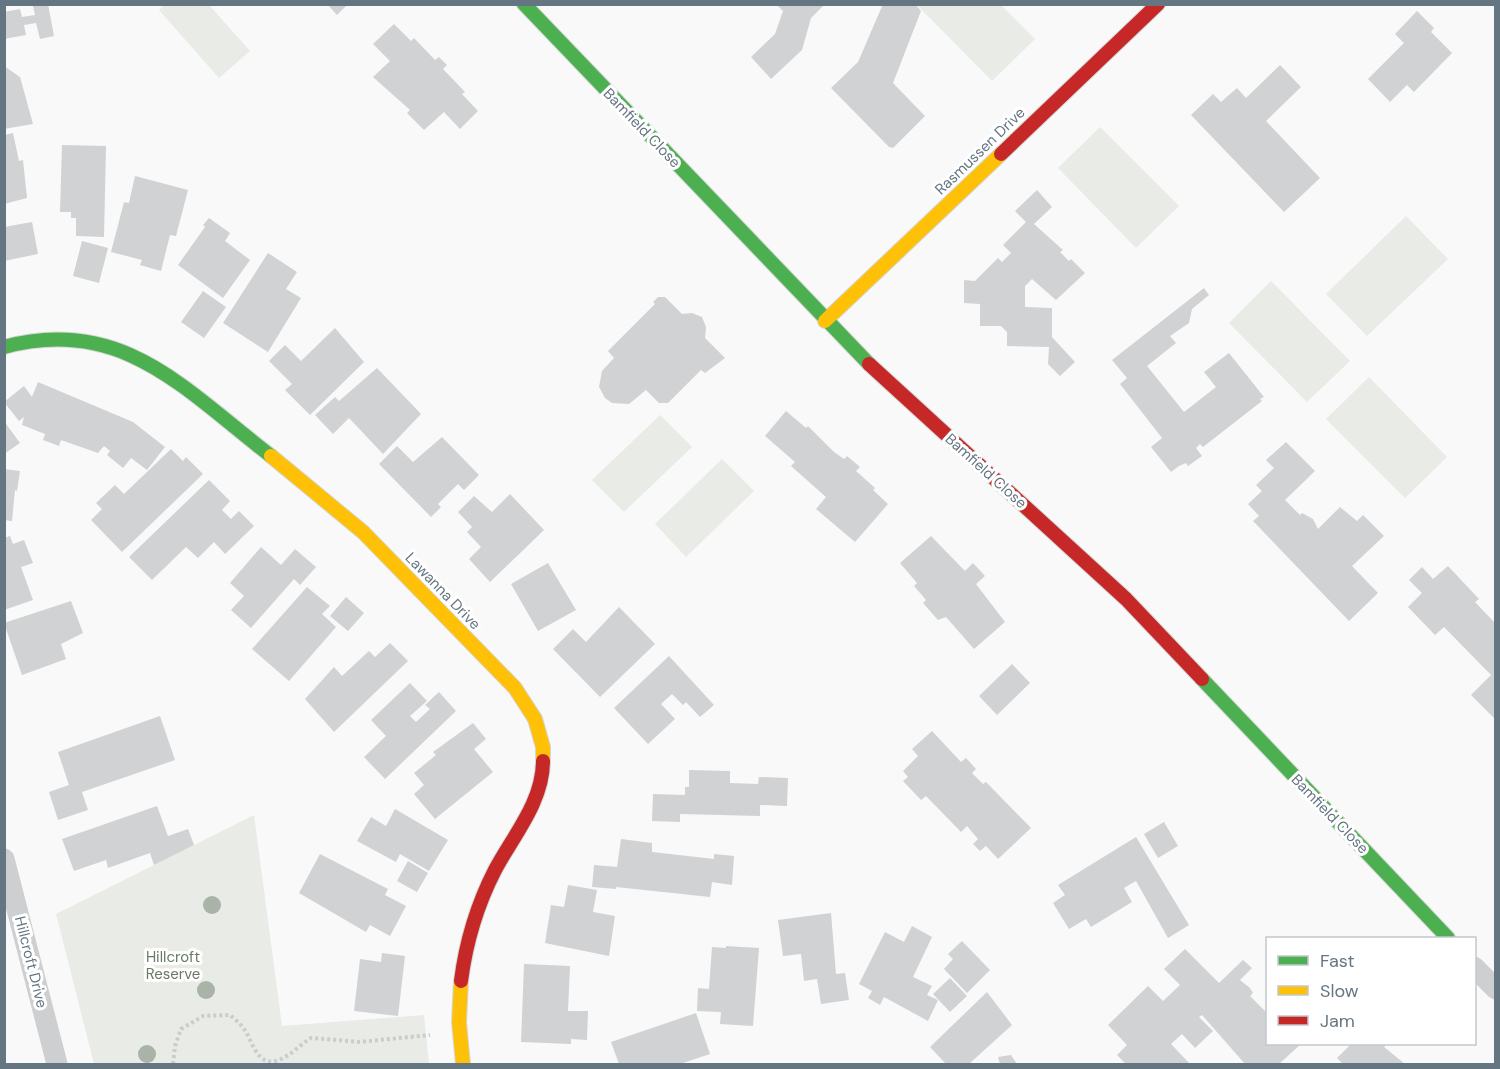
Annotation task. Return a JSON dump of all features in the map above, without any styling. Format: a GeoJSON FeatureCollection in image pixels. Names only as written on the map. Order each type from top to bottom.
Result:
{"type":"FeatureCollection","features":[{"type":"Feature","properties":{"kind":"street","name":"Bamfield Close"},"geometry":{"type":"LineString","coordinates":[[524,4],[825,321],[1126,599],[1446,937]]}},
{"type":"Feature","properties":{"kind":"street","name":"Rasmussen Drive"},"geometry":{"type":"LineString","coordinates":[[825,321],[1158,4]]}},
{"type":"Feature","properties":{"kind":"street","name":"Lawanna Drive"},"geometry":{"type":"LineString","coordinates":[[4,347],[22,341],[66,336],[107,342],[156,367],[309,485],[363,532],[515,688],[530,707],[542,740],[544,770],[537,800],[492,876],[470,934],[459,1002],[463,1065]]}},
{"type":"Feature","properties":{"kind":"street","name":"Hillcroft Drive"},"geometry":{"type":"LineString","coordinates":[[4,859],[57,1065]]}},
{"type":"Feature","properties":{"kind":"street"},"geometry":{"type":"LineString","coordinates":[[1476,969],[1496,989]]}},
{"type":"Feature","properties":{"kind":"path"},"geometry":{"type":"LineString","coordinates":[[173,1065],[175,1046],[181,1029],[202,1016],[230,1016],[246,1033],[253,1050],[260,1058],[271,1062],[285,1057],[311,1038],[359,1042],[430,1035]]}},
{"type":"Feature","properties":{"kind":"green space"},"geometry":{"type":"Polygon","coordinates":[[[165,4],[209,5],[250,51],[219,78],[159,10],[165,4]]]}},
{"type":"Feature","properties":{"kind":"green space"},"geometry":{"type":"Polygon","coordinates":[[[917,5],[1001,5],[1035,39],[992,81],[917,5]]]}},
{"type":"Feature","properties":{"kind":"green space"},"geometry":{"type":"Polygon","coordinates":[[[1100,127],[1179,206],[1136,248],[1058,168],[1100,127]]]}},
{"type":"Feature","properties":{"kind":"green space"},"geometry":{"type":"Polygon","coordinates":[[[1406,216],[1448,259],[1367,336],[1326,294],[1406,216]]]}},
{"type":"Feature","properties":{"kind":"green space"},"geometry":{"type":"Polygon","coordinates":[[[1271,281],[1350,361],[1307,402],[1229,323],[1271,281]]]}},
{"type":"Feature","properties":{"kind":"green space"},"geometry":{"type":"Polygon","coordinates":[[[1369,377],[1447,457],[1405,498],[1326,419],[1369,377]]]}},
{"type":"Feature","properties":{"kind":"green space"},"geometry":{"type":"Polygon","coordinates":[[[660,415],[692,447],[624,512],[592,480],[660,415]]]}},
{"type":"Feature","properties":{"kind":"green space"},"geometry":{"type":"Polygon","coordinates":[[[722,459],[754,491],[686,557],[655,524],[722,459]]]}},
{"type":"Feature","properties":{"kind":"green space","name":"Hillcroft Reserve"},"geometry":{"type":"Polygon","coordinates":[[[254,815],[282,1026],[424,1015],[429,1064],[94,1064],[56,914],[254,815]]]}},
{"type":"Feature","properties":{"kind":"building"},"geometry":{"type":"Polygon","coordinates":[[[48,4],[54,36],[40,39],[36,23],[24,25],[26,35],[4,39],[4,12],[20,9],[22,17],[35,15],[33,6],[48,4]]]}},
{"type":"Feature","properties":{"kind":"building"},"geometry":{"type":"Polygon","coordinates":[[[327,4],[348,4],[337,15],[327,4]]]}},
{"type":"Feature","properties":{"kind":"building"},"geometry":{"type":"Polygon","coordinates":[[[776,4],[825,4],[811,18],[802,50],[771,79],[751,57],[775,34],[783,11],[776,4]]]}},
{"type":"Feature","properties":{"kind":"building"},"geometry":{"type":"Polygon","coordinates":[[[883,4],[915,4],[921,11],[893,83],[925,116],[893,148],[889,147],[831,88],[858,62],[883,4]]]}},
{"type":"Feature","properties":{"kind":"building"},"geometry":{"type":"Polygon","coordinates":[[[1417,11],[1434,28],[1431,32],[1452,53],[1414,92],[1407,85],[1390,102],[1368,79],[1404,43],[1395,34],[1417,11]]]}},
{"type":"Feature","properties":{"kind":"building"},"geometry":{"type":"Polygon","coordinates":[[[394,24],[411,41],[414,38],[435,60],[439,57],[447,65],[443,69],[465,92],[462,94],[478,111],[460,129],[444,112],[424,130],[407,113],[410,110],[373,77],[390,61],[373,44],[394,24]]]}},
{"type":"Feature","properties":{"kind":"building"},"geometry":{"type":"Polygon","coordinates":[[[1280,65],[1301,87],[1266,121],[1320,178],[1284,212],[1191,115],[1213,94],[1221,102],[1237,88],[1246,98],[1280,65]]]}},
{"type":"Feature","properties":{"kind":"building"},"geometry":{"type":"Polygon","coordinates":[[[4,66],[20,77],[33,124],[4,129],[4,66]]]}},
{"type":"Feature","properties":{"kind":"building"},"geometry":{"type":"Polygon","coordinates":[[[13,133],[19,161],[23,160],[27,198],[4,204],[4,135],[13,133]]]}},
{"type":"Feature","properties":{"kind":"building"},"geometry":{"type":"Polygon","coordinates":[[[62,145],[106,146],[104,237],[76,236],[76,218],[71,218],[71,212],[60,212],[62,145]]]}},
{"type":"Feature","properties":{"kind":"building"},"geometry":{"type":"Polygon","coordinates":[[[135,176],[188,190],[176,236],[170,235],[161,271],[140,265],[142,260],[111,252],[124,202],[129,203],[135,176]]]}},
{"type":"Feature","properties":{"kind":"building"},"geometry":{"type":"Polygon","coordinates":[[[1037,190],[1052,207],[1034,224],[1063,250],[1060,252],[1069,261],[1071,259],[1085,273],[1056,300],[1032,279],[1025,286],[1025,307],[1052,308],[1052,337],[1075,362],[1060,376],[1048,364],[1049,347],[1007,346],[1007,332],[1001,326],[980,326],[980,304],[964,303],[964,280],[975,281],[998,258],[1002,262],[1011,253],[1003,245],[1026,222],[1015,211],[1037,190]]]}},
{"type":"Feature","properties":{"kind":"building"},"geometry":{"type":"Polygon","coordinates":[[[209,218],[230,233],[225,241],[250,260],[223,298],[178,265],[209,218]]]}},
{"type":"Feature","properties":{"kind":"building"},"geometry":{"type":"Polygon","coordinates":[[[32,222],[38,254],[4,261],[4,227],[32,222]]]}},
{"type":"Feature","properties":{"kind":"building"},"geometry":{"type":"Polygon","coordinates":[[[82,241],[108,248],[99,283],[73,276],[82,241]]]}},
{"type":"Feature","properties":{"kind":"building"},"geometry":{"type":"Polygon","coordinates":[[[268,253],[297,272],[286,289],[301,298],[268,352],[223,323],[268,253]]]}},
{"type":"Feature","properties":{"kind":"building"},"geometry":{"type":"Polygon","coordinates":[[[1204,288],[1209,295],[1192,309],[1189,323],[1170,336],[1176,343],[1147,366],[1184,412],[1216,387],[1204,372],[1229,353],[1264,397],[1260,399],[1262,401],[1203,447],[1200,444],[1196,448],[1202,456],[1188,466],[1186,463],[1171,472],[1151,447],[1162,438],[1120,384],[1127,378],[1112,360],[1204,288]]]}},
{"type":"Feature","properties":{"kind":"building"},"geometry":{"type":"Polygon","coordinates":[[[203,291],[226,307],[204,338],[181,322],[203,291]]]}},
{"type":"Feature","properties":{"kind":"building"},"geometry":{"type":"Polygon","coordinates":[[[658,297],[665,297],[682,314],[692,313],[702,317],[706,327],[705,338],[725,358],[705,373],[701,370],[668,403],[659,403],[646,390],[629,404],[612,403],[605,398],[599,387],[602,371],[614,358],[608,351],[655,304],[653,302],[658,297]]]}},
{"type":"Feature","properties":{"kind":"building"},"geometry":{"type":"Polygon","coordinates":[[[335,328],[364,362],[310,415],[285,390],[292,384],[269,361],[285,345],[301,361],[335,328]]]}},
{"type":"Feature","properties":{"kind":"building"},"geometry":{"type":"Polygon","coordinates":[[[377,368],[421,414],[383,454],[349,418],[333,434],[315,415],[335,397],[339,401],[377,368]]]}},
{"type":"Feature","properties":{"kind":"building"},"geometry":{"type":"Polygon","coordinates":[[[38,382],[133,422],[165,447],[147,470],[131,458],[123,468],[107,455],[110,451],[104,446],[98,453],[61,440],[59,446],[43,440],[45,434],[22,425],[24,417],[19,421],[4,402],[24,386],[32,397],[38,382]]]}},
{"type":"Feature","properties":{"kind":"building"},"geometry":{"type":"Polygon","coordinates":[[[786,411],[806,428],[808,426],[834,452],[844,459],[847,456],[860,467],[856,471],[875,488],[873,490],[888,504],[855,542],[816,509],[826,497],[791,466],[795,462],[765,436],[786,411]]]}},
{"type":"Feature","properties":{"kind":"building"},"geometry":{"type":"Polygon","coordinates":[[[4,421],[20,443],[4,454],[4,421]]]}},
{"type":"Feature","properties":{"kind":"building"},"geometry":{"type":"Polygon","coordinates":[[[442,437],[479,475],[464,490],[458,484],[438,504],[441,507],[431,517],[379,464],[397,446],[413,462],[442,437]]]}},
{"type":"Feature","properties":{"kind":"building"},"geometry":{"type":"Polygon","coordinates":[[[1286,442],[1315,471],[1285,500],[1300,515],[1302,513],[1313,519],[1318,529],[1340,507],[1357,521],[1363,515],[1384,536],[1352,566],[1378,593],[1349,621],[1253,521],[1259,516],[1248,504],[1262,491],[1256,485],[1274,468],[1266,460],[1286,442]]]}},
{"type":"Feature","properties":{"kind":"building"},"geometry":{"type":"Polygon","coordinates":[[[171,449],[183,461],[186,457],[203,474],[122,552],[91,520],[102,509],[96,503],[115,485],[124,494],[171,449]]]}},
{"type":"Feature","properties":{"kind":"building"},"geometry":{"type":"Polygon","coordinates":[[[4,469],[20,471],[17,491],[15,490],[12,521],[4,520],[4,469]]]}},
{"type":"Feature","properties":{"kind":"building"},"geometry":{"type":"Polygon","coordinates":[[[209,480],[230,501],[222,510],[231,519],[239,511],[254,526],[225,554],[214,542],[198,558],[186,547],[152,580],[129,557],[209,480]]]}},
{"type":"Feature","properties":{"kind":"building"},"geometry":{"type":"Polygon","coordinates":[[[510,494],[544,530],[490,582],[469,559],[481,547],[467,532],[472,527],[458,512],[474,496],[492,512],[510,494]]]}},
{"type":"Feature","properties":{"kind":"building"},"geometry":{"type":"Polygon","coordinates":[[[10,536],[13,544],[24,540],[33,563],[21,567],[33,600],[4,610],[4,538],[10,536]]]}},
{"type":"Feature","properties":{"kind":"building"},"geometry":{"type":"Polygon","coordinates":[[[931,536],[965,571],[973,563],[985,576],[976,584],[1005,622],[974,649],[946,617],[938,620],[923,603],[926,600],[914,586],[917,583],[900,563],[931,536]]]}},
{"type":"Feature","properties":{"kind":"building"},"geometry":{"type":"Polygon","coordinates":[[[261,547],[281,565],[295,549],[316,567],[300,585],[294,579],[251,628],[231,610],[244,596],[230,583],[261,547]]]}},
{"type":"Feature","properties":{"kind":"building"},"geometry":{"type":"Polygon","coordinates":[[[548,563],[576,610],[538,631],[511,584],[548,563]]]}},
{"type":"Feature","properties":{"kind":"building"},"geometry":{"type":"Polygon","coordinates":[[[1448,566],[1479,599],[1475,602],[1496,624],[1496,720],[1471,695],[1491,675],[1444,627],[1435,635],[1408,607],[1422,593],[1409,580],[1422,567],[1433,579],[1448,566]]]}},
{"type":"Feature","properties":{"kind":"building"},"geometry":{"type":"Polygon","coordinates":[[[307,587],[330,606],[322,614],[336,627],[289,681],[252,649],[307,587]]]}},
{"type":"Feature","properties":{"kind":"building"},"geometry":{"type":"Polygon","coordinates":[[[346,597],[364,613],[348,631],[330,616],[346,597]]]}},
{"type":"Feature","properties":{"kind":"building"},"geometry":{"type":"Polygon","coordinates":[[[71,601],[83,633],[61,644],[66,659],[22,675],[4,623],[71,601]]]}},
{"type":"Feature","properties":{"kind":"building"},"geometry":{"type":"Polygon","coordinates":[[[619,607],[655,644],[600,697],[553,649],[573,629],[586,642],[619,607]]]}},
{"type":"Feature","properties":{"kind":"building"},"geometry":{"type":"Polygon","coordinates":[[[390,643],[408,661],[334,732],[305,699],[334,667],[342,676],[369,651],[375,657],[390,643]]]}},
{"type":"Feature","properties":{"kind":"building"},"geometry":{"type":"Polygon","coordinates":[[[669,656],[714,705],[700,717],[686,702],[683,705],[672,694],[661,704],[675,719],[648,744],[614,708],[669,656]]]}},
{"type":"Feature","properties":{"kind":"building"},"geometry":{"type":"Polygon","coordinates":[[[1012,664],[1030,683],[997,715],[979,696],[1012,664]]]}},
{"type":"Feature","properties":{"kind":"building"},"geometry":{"type":"Polygon","coordinates":[[[410,683],[427,701],[410,716],[416,722],[430,709],[425,705],[439,692],[456,711],[385,779],[364,757],[386,736],[371,720],[410,683]]]}},
{"type":"Feature","properties":{"kind":"building"},"geometry":{"type":"Polygon","coordinates":[[[160,716],[175,760],[82,792],[88,810],[58,820],[49,792],[69,785],[58,752],[160,716]]]}},
{"type":"Feature","properties":{"kind":"building"},"geometry":{"type":"Polygon","coordinates":[[[473,723],[486,739],[474,749],[493,772],[435,819],[414,794],[424,785],[414,773],[436,755],[433,752],[473,723]]]}},
{"type":"Feature","properties":{"kind":"building"},"geometry":{"type":"Polygon","coordinates":[[[932,731],[961,762],[966,758],[976,769],[972,773],[983,784],[986,782],[1031,828],[998,859],[986,846],[980,851],[973,844],[978,839],[967,826],[961,832],[926,796],[921,800],[903,781],[908,777],[903,771],[918,756],[912,749],[932,731]]]}},
{"type":"Feature","properties":{"kind":"building"},"geometry":{"type":"Polygon","coordinates":[[[689,770],[730,771],[730,783],[758,784],[759,777],[788,778],[787,806],[760,805],[760,816],[680,814],[680,822],[652,821],[653,794],[685,795],[685,787],[689,787],[689,770]]]}},
{"type":"Feature","properties":{"kind":"building"},"geometry":{"type":"Polygon","coordinates":[[[157,806],[168,836],[188,829],[194,845],[154,865],[150,853],[108,868],[106,860],[74,871],[62,839],[157,806]]]}},
{"type":"Feature","properties":{"kind":"building"},"geometry":{"type":"Polygon","coordinates":[[[395,809],[448,840],[429,871],[400,854],[396,862],[357,841],[371,817],[386,826],[395,809]]]}},
{"type":"Feature","properties":{"kind":"building"},"geometry":{"type":"Polygon","coordinates":[[[1164,822],[1178,846],[1158,858],[1144,834],[1164,822]]]}},
{"type":"Feature","properties":{"kind":"building"},"geometry":{"type":"Polygon","coordinates":[[[1136,837],[1189,925],[1168,938],[1136,881],[1124,888],[1132,902],[1091,927],[1086,919],[1069,929],[1053,903],[1065,895],[1058,885],[1136,837]]]}},
{"type":"Feature","properties":{"kind":"building"},"geometry":{"type":"Polygon","coordinates":[[[621,839],[652,843],[652,852],[714,859],[714,854],[734,856],[732,885],[712,882],[710,897],[616,887],[616,889],[592,887],[594,865],[617,867],[621,839]]]}},
{"type":"Feature","properties":{"kind":"building"},"geometry":{"type":"Polygon","coordinates":[[[320,854],[388,889],[385,895],[406,906],[390,936],[370,925],[366,932],[299,893],[320,854]]]}},
{"type":"Feature","properties":{"kind":"building"},"geometry":{"type":"Polygon","coordinates":[[[408,861],[428,873],[417,892],[397,881],[408,861]]]}},
{"type":"Feature","properties":{"kind":"building"},"geometry":{"type":"Polygon","coordinates":[[[568,885],[597,890],[593,912],[615,916],[609,956],[545,943],[551,905],[564,907],[568,885]]]}},
{"type":"Feature","properties":{"kind":"building"},"geometry":{"type":"Polygon","coordinates":[[[831,913],[836,974],[845,973],[849,1000],[821,1004],[817,979],[804,981],[801,954],[783,956],[778,920],[831,913]]]}},
{"type":"Feature","properties":{"kind":"building"},"geometry":{"type":"Polygon","coordinates":[[[912,926],[932,937],[913,977],[932,986],[927,995],[938,1000],[928,1021],[884,997],[880,1005],[868,998],[872,991],[859,984],[885,932],[904,942],[912,926]]]}},
{"type":"Feature","properties":{"kind":"building"},"geometry":{"type":"Polygon","coordinates":[[[962,941],[990,970],[967,993],[944,969],[953,959],[948,954],[962,941]]]}},
{"type":"Feature","properties":{"kind":"building"},"geometry":{"type":"Polygon","coordinates":[[[726,946],[759,948],[753,1026],[720,1024],[721,1012],[697,1011],[698,988],[709,989],[712,947],[726,948],[726,946]]]}},
{"type":"Feature","properties":{"kind":"building"},"geometry":{"type":"Polygon","coordinates":[[[1185,949],[1219,983],[1243,960],[1252,968],[1240,980],[1250,988],[1253,993],[1250,996],[1266,1012],[1266,1045],[1300,1045],[1279,1064],[1245,1064],[1202,1015],[1199,1017],[1213,1031],[1195,1048],[1182,1034],[1171,1044],[1190,1064],[1126,1064],[1117,1055],[1127,1045],[1108,1025],[1148,986],[1163,1001],[1180,985],[1164,969],[1185,949]]]}},
{"type":"Feature","properties":{"kind":"building"},"geometry":{"type":"Polygon","coordinates":[[[382,953],[405,956],[398,1016],[354,1011],[360,959],[381,962],[382,953]]]}},
{"type":"Feature","properties":{"kind":"building"},"geometry":{"type":"Polygon","coordinates":[[[524,964],[570,966],[568,1011],[588,1011],[587,1040],[571,1039],[571,1044],[521,1042],[524,964]]]}},
{"type":"Feature","properties":{"kind":"building"},"geometry":{"type":"Polygon","coordinates":[[[950,978],[967,996],[950,1012],[933,994],[950,978]]]}},
{"type":"Feature","properties":{"kind":"building"},"geometry":{"type":"Polygon","coordinates":[[[987,992],[1012,1025],[969,1064],[946,1064],[930,1047],[987,992]]]}},
{"type":"Feature","properties":{"kind":"building"},"geometry":{"type":"Polygon","coordinates":[[[696,1013],[710,1054],[680,1064],[619,1064],[611,1042],[696,1013]]]}},
{"type":"Feature","properties":{"kind":"building"},"geometry":{"type":"Polygon","coordinates":[[[1350,1045],[1386,1045],[1384,1047],[1405,1064],[1343,1064],[1337,1058],[1350,1045]]]}},
{"type":"Feature","properties":{"kind":"building"},"geometry":{"type":"Polygon","coordinates":[[[1011,1055],[1017,1064],[1000,1064],[998,1057],[1011,1055]]]}},
{"type":"Feature","properties":{"kind":"traffic: fast"},"geometry":{"type":"LineString","coordinates":[[524,4],[869,364]]}},
{"type":"Feature","properties":{"kind":"traffic: fast"},"geometry":{"type":"LineString","coordinates":[[4,347],[46,340],[83,341],[118,350],[150,365],[180,384],[271,456]]}},
{"type":"Feature","properties":{"kind":"traffic: fast"},"geometry":{"type":"LineString","coordinates":[[1202,679],[1447,937]]}},
{"type":"Feature","properties":{"kind":"traffic: slow"},"geometry":{"type":"LineString","coordinates":[[825,321],[1001,154]]}},
{"type":"Feature","properties":{"kind":"traffic: slow"},"geometry":{"type":"LineString","coordinates":[[271,456],[363,532],[515,688],[535,719],[543,747],[543,761]]}},
{"type":"Feature","properties":{"kind":"traffic: slow"},"geometry":{"type":"LineString","coordinates":[[461,981],[459,1022],[463,1064]]}},
{"type":"Feature","properties":{"kind":"traffic: jam"},"geometry":{"type":"LineString","coordinates":[[1001,154],[1158,4]]}},
{"type":"Feature","properties":{"kind":"traffic: jam"},"geometry":{"type":"LineString","coordinates":[[869,364],[1126,599],[1202,679]]}},
{"type":"Feature","properties":{"kind":"traffic: jam"},"geometry":{"type":"LineString","coordinates":[[461,981],[469,938],[478,910],[495,870],[533,805],[542,776],[543,761]]}}]}
